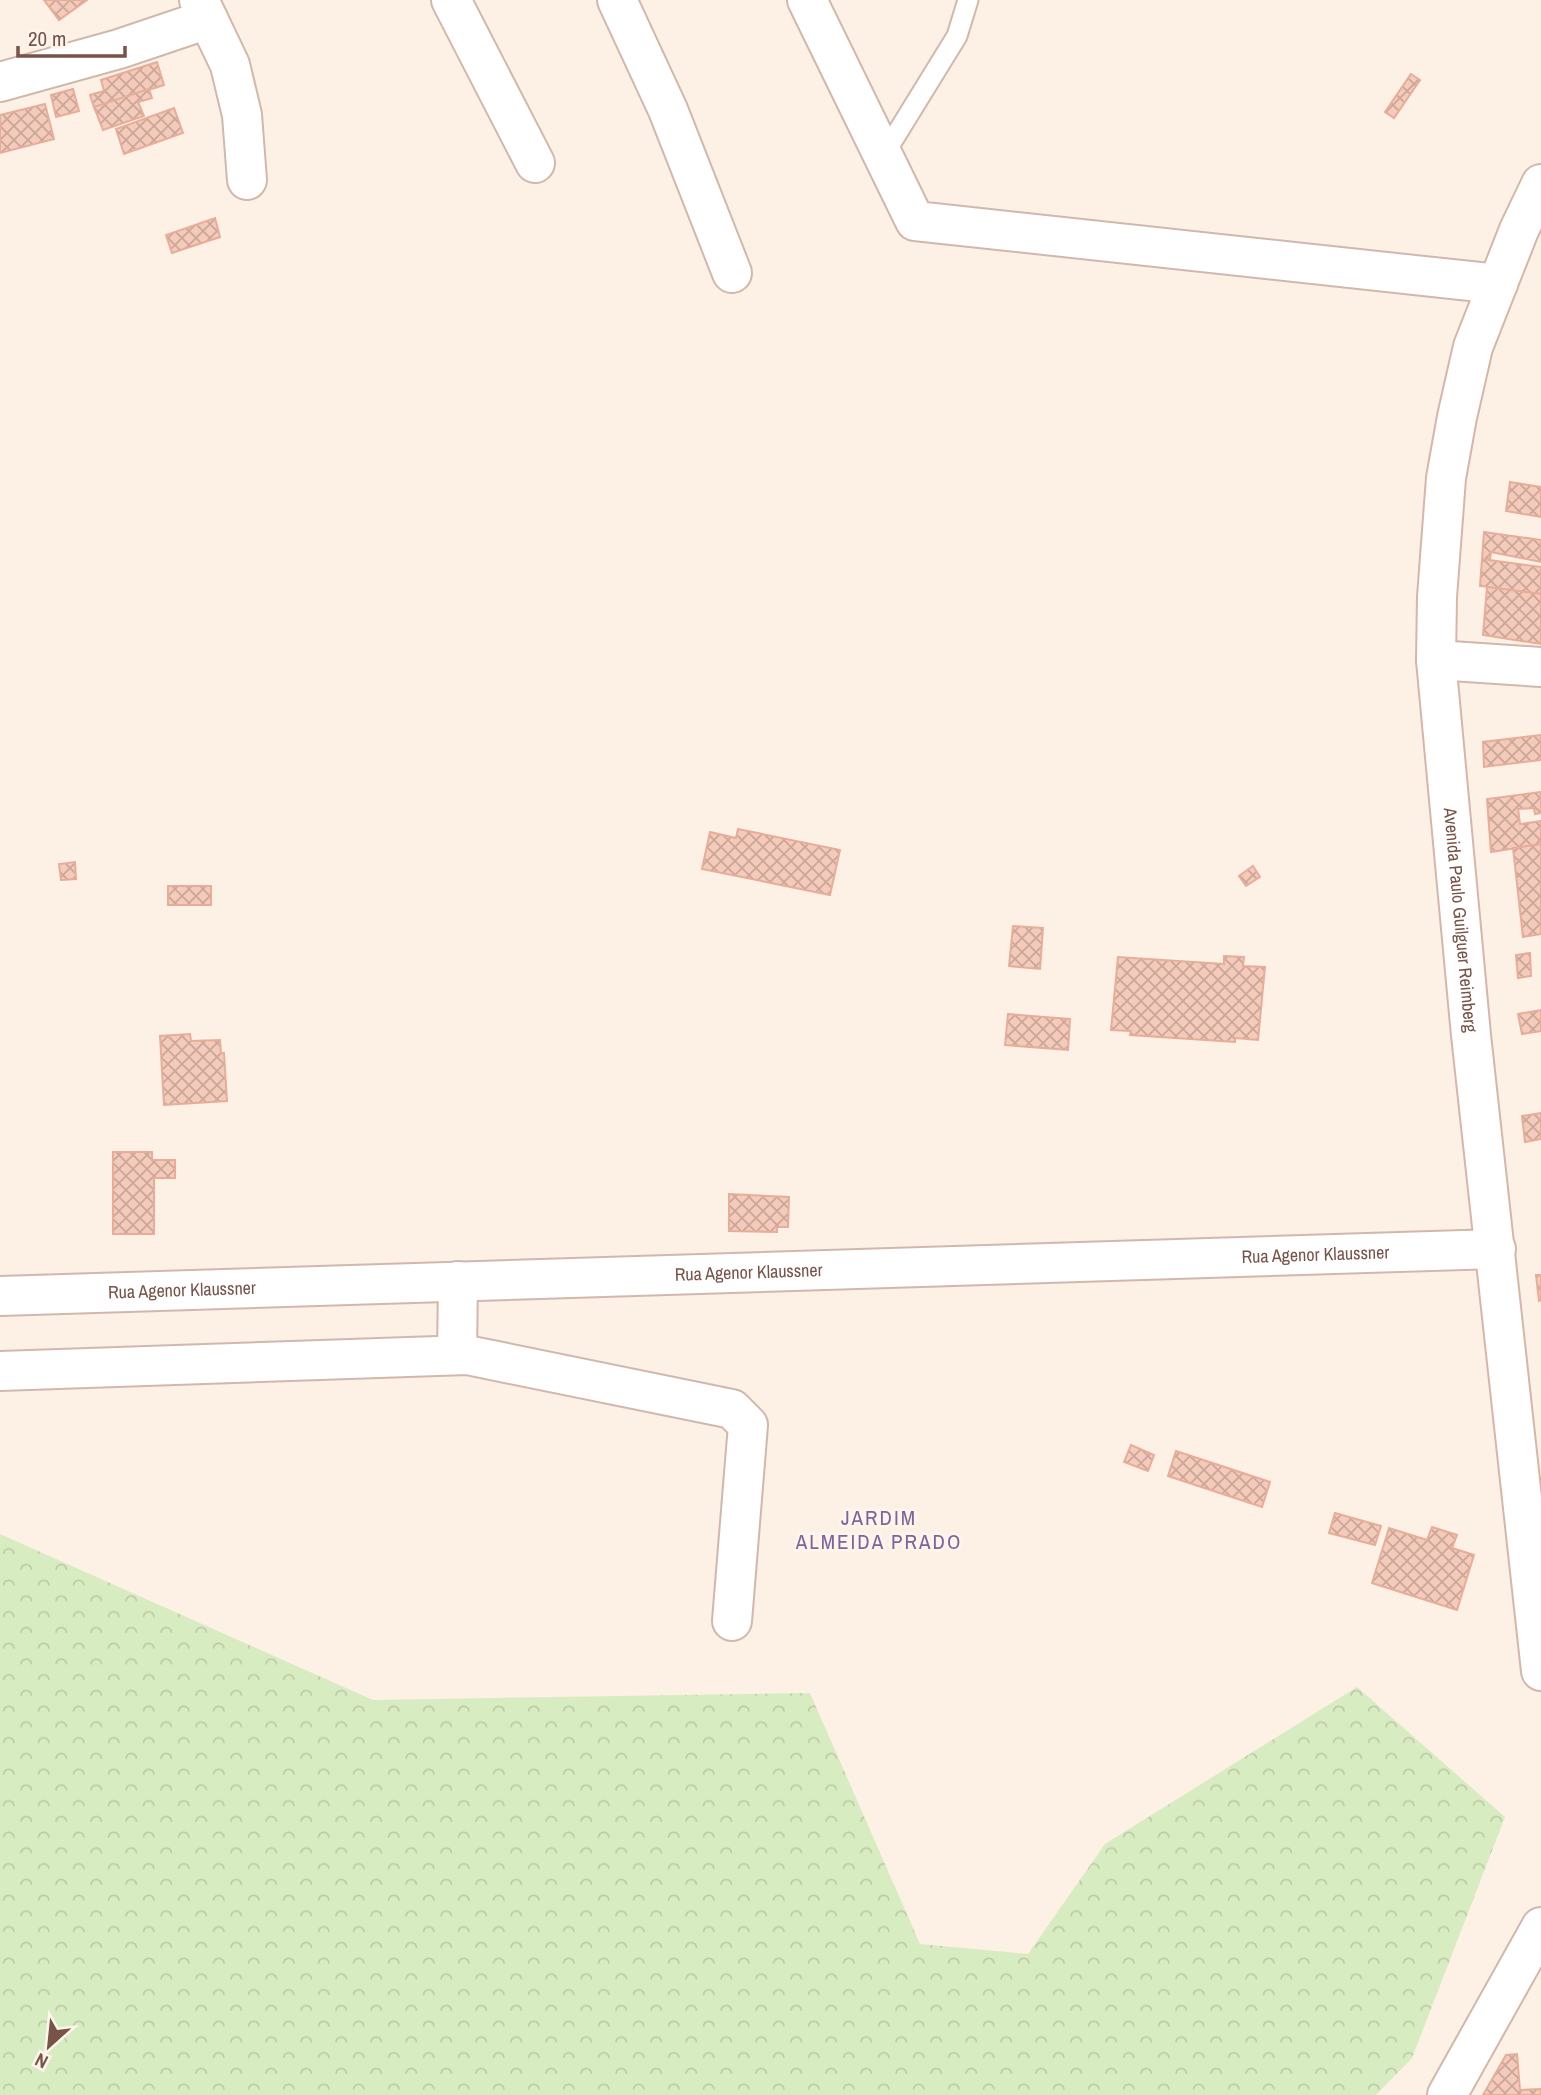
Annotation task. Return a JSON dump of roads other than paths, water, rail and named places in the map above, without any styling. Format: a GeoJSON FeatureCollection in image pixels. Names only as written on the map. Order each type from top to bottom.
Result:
{"type":"FeatureCollection","features":[{"type":"Feature","properties":{"kind":"street"},"geometry":{"type":"LineString","coordinates":[[451,0],[535,163]]}},
{"type":"Feature","properties":{"kind":"street"},"geometry":{"type":"LineString","coordinates":[[617,0],[668,110],[732,273]]}},
{"type":"Feature","properties":{"kind":"street"},"geometry":{"type":"LineString","coordinates":[[807,0],[915,221],[1498,284]]}},
{"type":"Feature","properties":{"kind":"street"},"geometry":{"type":"LineString","coordinates":[[0,82],[118,49],[203,9],[230,65],[242,115],[247,180]]}},
{"type":"Feature","properties":{"kind":"street","name":"Avenida Paulo Guilguer Reimberg"},"geometry":{"type":"LineString","coordinates":[[1541,184],[1473,347],[1446,478],[1437,597],[1436,660],[1470,1021],[1496,1249],[1519,1490],[1541,1671]]}},
{"type":"Feature","properties":{"kind":"street"},"geometry":{"type":"LineString","coordinates":[[1436,660],[1541,667]]}},
{"type":"Feature","properties":{"kind":"street","name":"Rua Agenor Klaussner"},"geometry":{"type":"LineString","coordinates":[[0,1296],[1496,1249]]}},
{"type":"Feature","properties":{"kind":"street"},"geometry":{"type":"LineString","coordinates":[[457,1355],[458,1281]]}},
{"type":"Feature","properties":{"kind":"street"},"geometry":{"type":"LineString","coordinates":[[0,1371],[457,1355],[732,1409],[748,1426],[732,1621]]}},
{"type":"Feature","properties":{"kind":"street"},"geometry":{"type":"LineString","coordinates":[[1447,2095],[1541,1927]]}},
{"type":"Feature","properties":{"kind":"lane"},"geometry":{"type":"LineString","coordinates":[[883,156],[957,36],[968,0]]}},
{"type":"Feature","properties":{"kind":"district","name":"JARDIM ALMEIDA PRADO"},"geometry":{"type":"Point","coordinates":[879,1530]}}]}
